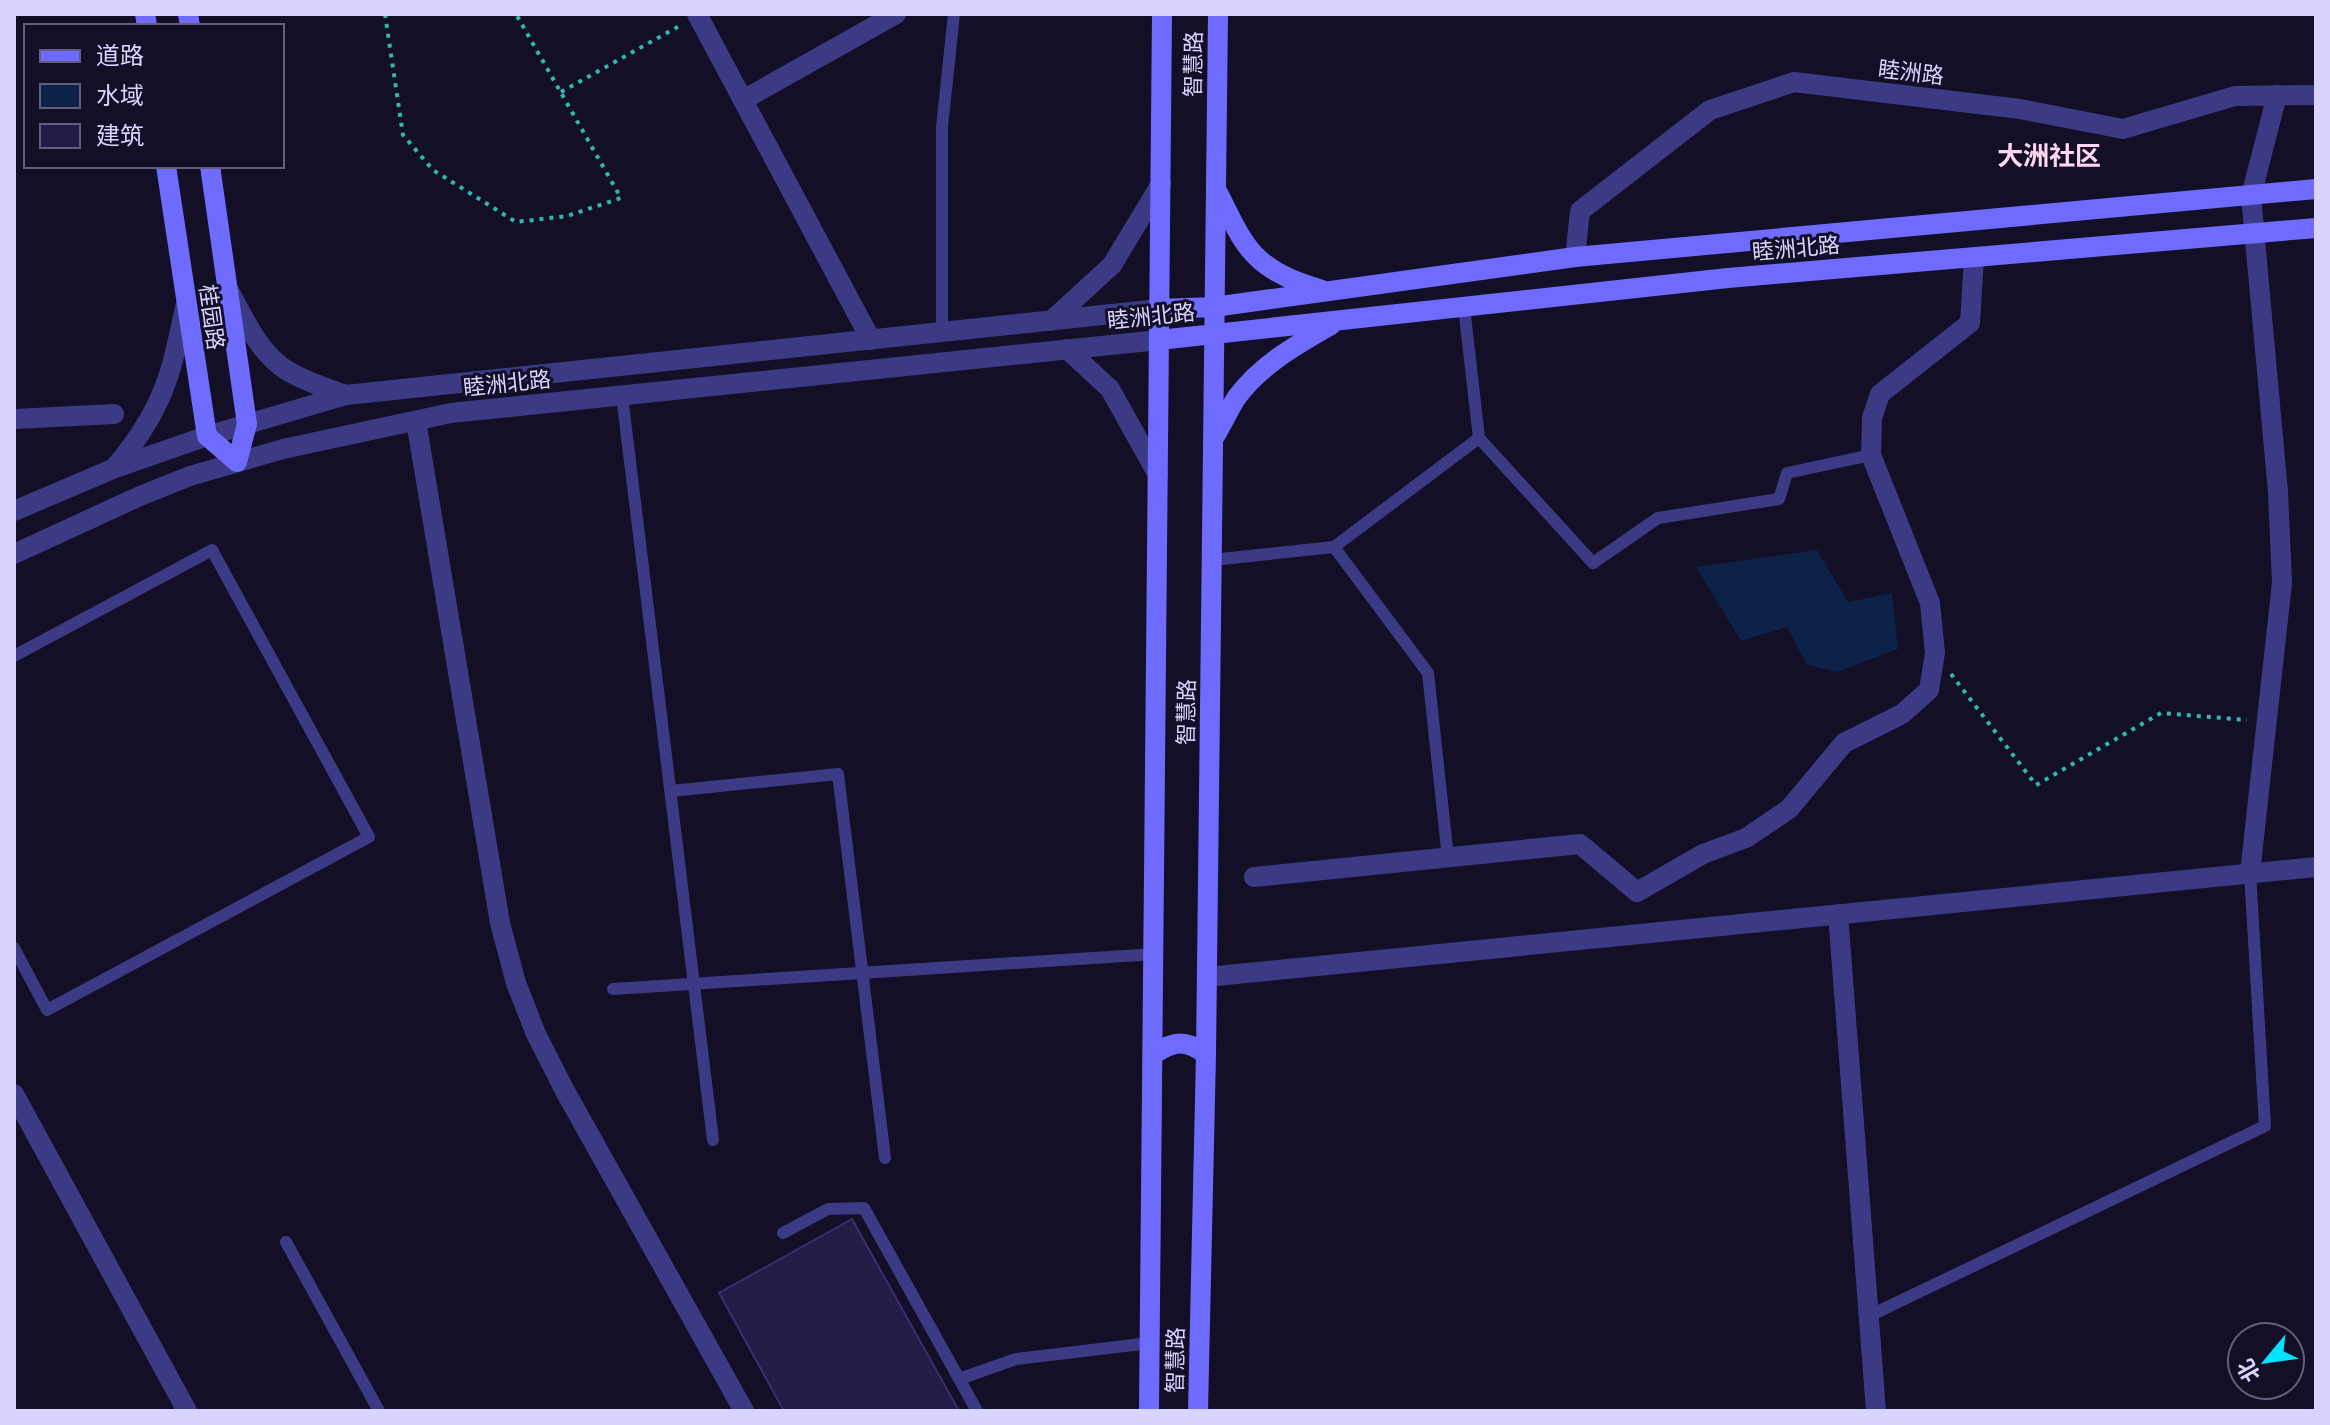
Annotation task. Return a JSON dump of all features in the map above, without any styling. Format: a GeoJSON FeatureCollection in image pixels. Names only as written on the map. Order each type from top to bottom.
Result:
{"type":"FeatureCollection","features":[{"type":"Feature","properties":{"kind":"main road","name":"智慧路"},"geometry":{"type":"LineString","coordinates":[[1149,1411],[1162,14]]}},
{"type":"Feature","properties":{"kind":"main road","name":"智慧路"},"geometry":{"type":"LineString","coordinates":[[1198,1411],[1206,1054],[1218,14]]}},
{"type":"Feature","properties":{"kind":"main road","name":"桂园路"},"geometry":{"type":"LineString","coordinates":[[166,168],[207,436]]}},
{"type":"Feature","properties":{"kind":"main road"},"geometry":{"type":"LineString","coordinates":[[207,436],[237,462],[247,424],[210,168]]}},
{"type":"Feature","properties":{"kind":"main road"},"geometry":{"type":"LineString","coordinates":[[1215,188],[1239,233],[1259,260],[1289,279],[1326,291]]}},
{"type":"Feature","properties":{"kind":"main road","name":"睦洲北路"},"geometry":{"type":"LineString","coordinates":[[1159,309],[1214,307],[1575,257],[2316,189]]}},
{"type":"Feature","properties":{"kind":"main road","name":"睦洲北路"},"geometry":{"type":"LineString","coordinates":[[1159,340],[1728,278],[2316,228]]}},
{"type":"Feature","properties":{"kind":"main road"},"geometry":{"type":"LineString","coordinates":[[1213,439],[1237,398],[1259,372],[1283,353],[1339,320]]}},
{"type":"Feature","properties":{"kind":"main road"},"geometry":{"type":"LineString","coordinates":[[1154,1054],[1170,1043],[1192,1044],[1206,1054]]}},
{"type":"Feature","properties":{"kind":"street"},"geometry":{"type":"LineString","coordinates":[[743,100],[896,14]]}},
{"type":"Feature","properties":{"kind":"street"},"geometry":{"type":"LineString","coordinates":[[698,15],[871,340]]}},
{"type":"Feature","properties":{"kind":"street","name":"睦洲路"},"geometry":{"type":"LineString","coordinates":[[1575,257],[1580,211],[1710,110],[1794,82],[2020,109],[2123,129],[2235,96],[2316,95]]}},
{"type":"Feature","properties":{"kind":"street"},"geometry":{"type":"LineString","coordinates":[[2250,873],[2282,583],[2278,492],[2251,196],[2277,95]]}},
{"type":"Feature","properties":{"kind":"street"},"geometry":{"type":"LineString","coordinates":[[1051,321],[1112,265],[1161,184]]}},
{"type":"Feature","properties":{"kind":"street"},"geometry":{"type":"LineString","coordinates":[[1254,877],[1580,844],[1637,892],[1703,854],[1746,838],[1789,809],[1844,743],[1902,714],[1929,690],[1935,653],[1930,603],[1871,455],[1872,418],[1880,394],[1970,323],[1974,257]]}},
{"type":"Feature","properties":{"kind":"street"},"geometry":{"type":"LineString","coordinates":[[229,291],[256,339],[271,357],[286,370],[346,395]]}},
{"type":"Feature","properties":{"kind":"street"},"geometry":{"type":"LineString","coordinates":[[115,468],[154,413],[169,376],[186,304]]}},
{"type":"Feature","properties":{"kind":"street","name":"睦洲北路"},"geometry":{"type":"LineString","coordinates":[[14,511],[115,468],[207,436],[346,395],[1159,309]]}},
{"type":"Feature","properties":{"kind":"street","name":"睦洲北路"},"geometry":{"type":"LineString","coordinates":[[14,554],[190,476],[283,449],[451,413],[1159,340]]}},
{"type":"Feature","properties":{"kind":"street"},"geometry":{"type":"LineString","coordinates":[[1067,349],[1110,389],[1158,475]]}},
{"type":"Feature","properties":{"kind":"street"},"geometry":{"type":"LineString","coordinates":[[14,419],[114,414]]}},
{"type":"Feature","properties":{"kind":"street"},"geometry":{"type":"LineString","coordinates":[[416,421],[500,923],[516,983],[536,1034],[565,1091],[744,1411]]}},
{"type":"Feature","properties":{"kind":"street"},"geometry":{"type":"LineString","coordinates":[[1207,977],[2316,867]]}},
{"type":"Feature","properties":{"kind":"street"},"geometry":{"type":"LineString","coordinates":[[1838,914],[1876,1411]]}},
{"type":"Feature","properties":{"kind":"street"},"geometry":{"type":"LineString","coordinates":[[14,1094],[187,1411]]}},
{"type":"Feature","properties":{"kind":"lane"},"geometry":{"type":"LineString","coordinates":[[942,333],[942,127],[954,14]]}},
{"type":"Feature","properties":{"kind":"lane"},"geometry":{"type":"LineString","coordinates":[[1464,307],[1479,438],[1593,563],[1658,518],[1779,499],[1787,473],[1871,455]]}},
{"type":"Feature","properties":{"kind":"lane"},"geometry":{"type":"LineString","coordinates":[[622,396],[713,1140]]}},
{"type":"Feature","properties":{"kind":"lane"},"geometry":{"type":"LineString","coordinates":[[1212,560],[1334,547],[1479,438]]}},
{"type":"Feature","properties":{"kind":"lane"},"geometry":{"type":"LineString","coordinates":[[1334,547],[1428,673],[1448,858]]}},
{"type":"Feature","properties":{"kind":"lane"},"geometry":{"type":"LineString","coordinates":[[14,654],[212,550],[369,837],[47,1010],[14,948]]}},
{"type":"Feature","properties":{"kind":"lane"},"geometry":{"type":"LineString","coordinates":[[671,791],[838,774],[885,1158]]}},
{"type":"Feature","properties":{"kind":"lane"},"geometry":{"type":"LineString","coordinates":[[1869,1316],[2265,1126],[2250,873]]}},
{"type":"Feature","properties":{"kind":"lane"},"geometry":{"type":"LineString","coordinates":[[613,989],[1155,954]]}},
{"type":"Feature","properties":{"kind":"lane"},"geometry":{"type":"LineString","coordinates":[[783,1233],[828,1209],[864,1208],[977,1411]]}},
{"type":"Feature","properties":{"kind":"lane"},"geometry":{"type":"LineString","coordinates":[[286,1242],[379,1411]]}},
{"type":"Feature","properties":{"kind":"lane"},"geometry":{"type":"LineString","coordinates":[[959,1379],[1016,1359],[1150,1343]]}},
{"type":"Feature","properties":{"kind":"path"},"geometry":{"type":"LineString","coordinates":[[385,14],[403,135],[433,170],[516,222],[567,216],[621,198],[516,14]]}},
{"type":"Feature","properties":{"kind":"path"},"geometry":{"type":"LineString","coordinates":[[561,92],[698,15]]}},
{"type":"Feature","properties":{"kind":"path"},"geometry":{"type":"LineString","coordinates":[[1935,653],[2036,785],[2161,713],[2267,722]]}},
{"type":"Feature","properties":{"kind":"water"},"geometry":{"type":"Polygon","coordinates":[[[1817,550],[1848,602],[1892,593],[1898,649],[1837,672],[1807,665],[1787,627],[1741,641],[1696,567],[1817,550]]]}},
{"type":"Feature","properties":{"kind":"building"},"geometry":{"type":"Polygon","coordinates":[[[852,1219],[959,1411],[784,1411],[719,1293],[852,1219]]]}},
{"type":"Feature","properties":{"kind":"district","name":"大洲社区"},"geometry":{"type":"Point","coordinates":[2049,156]}}]}
